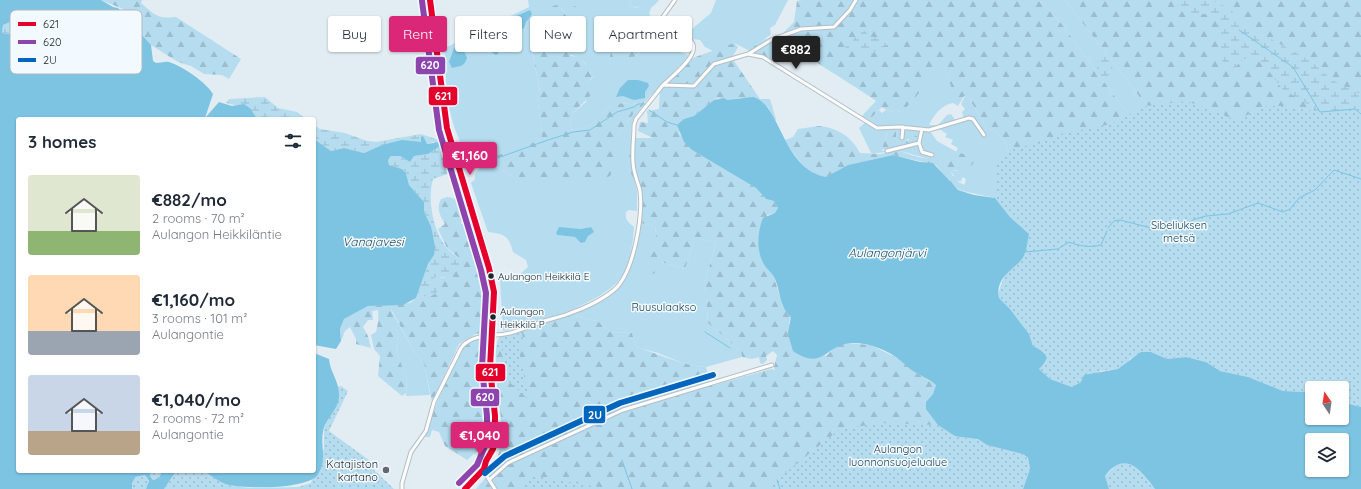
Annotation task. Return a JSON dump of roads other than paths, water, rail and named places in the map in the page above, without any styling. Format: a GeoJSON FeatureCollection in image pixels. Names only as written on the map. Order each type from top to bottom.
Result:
{"type":"FeatureCollection","features":[{"type":"Feature","properties":{"kind":"street"},"geometry":{"type":"LineString","coordinates":[[430,0],[447,128],[492,282],[494,304],[490,380],[496,425],[493,449],[486,461],[484,469],[465,489]]}},
{"type":"Feature","properties":{"kind":"street"},"geometry":{"type":"LineString","coordinates":[[402,489],[402,483],[411,452],[426,431],[434,402],[464,344],[472,339],[515,332],[565,315],[614,290],[621,282],[631,260],[638,230],[640,192],[633,162],[634,125],[636,119],[663,85],[690,59],[693,50],[692,43],[685,37],[661,27],[660,22],[675,0]]}},
{"type":"Feature","properties":{"kind":"street"},"geometry":{"type":"LineString","coordinates":[[663,85],[694,86],[714,64],[748,54],[771,40],[801,29],[834,27],[850,10],[856,0]]}},
{"type":"Feature","properties":{"kind":"street"},"geometry":{"type":"LineString","coordinates":[[748,54],[763,57],[877,128],[903,127],[929,130],[970,118],[983,131],[984,135]]}},
{"type":"Feature","properties":{"kind":"street"},"geometry":{"type":"LineString","coordinates":[[902,138],[903,127]]}},
{"type":"Feature","properties":{"kind":"street"},"geometry":{"type":"LineString","coordinates":[[922,129],[919,143],[922,152],[932,155]]}},
{"type":"Feature","properties":{"kind":"street"},"geometry":{"type":"LineString","coordinates":[[886,151],[919,143]]}},
{"type":"Feature","properties":{"kind":"street"},"geometry":{"type":"LineString","coordinates":[[489,478],[508,463],[623,410],[772,365]]}},
{"type":"Feature","properties":{"kind":"street"},"geometry":{"type":"LineString","coordinates":[[481,473],[486,474],[496,489]]}},
{"type":"Feature","properties":{"kind":"water"},"geometry":{"type":"Polygon","coordinates":[[[0,0],[101,0],[120,10],[10,10],[10,22],[3,25],[2,33],[10,34],[10,74],[142,74],[142,35],[151,45],[153,61],[156,63],[169,62],[180,67],[205,84],[213,94],[205,117],[16,117],[16,473],[151,473],[150,476],[153,480],[159,478],[161,473],[175,473],[164,489],[146,489],[149,481],[145,475],[135,477],[132,483],[132,489],[0,489],[0,0]]]}},
{"type":"Feature","properties":{"kind":"water"},"geometry":{"type":"Polygon","coordinates":[[[530,10],[532,14],[522,29],[522,16],[517,16],[530,10]]]}},
{"type":"Feature","properties":{"kind":"water"},"geometry":{"type":"Polygon","coordinates":[[[454,48],[455,52],[464,52],[467,58],[463,65],[452,68],[449,62],[454,48]]]}},
{"type":"Feature","properties":{"kind":"water"},"geometry":{"type":"Polygon","coordinates":[[[491,52],[498,52],[496,55],[491,52]]]}},
{"type":"Feature","properties":{"kind":"water"},"geometry":{"type":"Polygon","coordinates":[[[628,80],[638,80],[648,83],[649,86],[645,92],[645,98],[634,100],[623,96],[616,97],[620,88],[628,80]]]}},
{"type":"Feature","properties":{"kind":"water","name":"Aulangonjärvi"},"geometry":{"type":"Polygon","coordinates":[[[753,97],[762,102],[770,111],[791,150],[800,162],[811,172],[826,177],[848,165],[893,155],[920,162],[933,163],[958,190],[974,195],[995,198],[1010,217],[1029,234],[1024,256],[1002,280],[998,291],[999,298],[1010,309],[1029,334],[1033,346],[1046,355],[1043,365],[1039,369],[1050,379],[1072,387],[1081,382],[1084,375],[1118,369],[1141,352],[1151,352],[1167,359],[1186,357],[1206,362],[1220,371],[1248,377],[1283,391],[1305,392],[1305,425],[1349,425],[1349,404],[1361,407],[1361,489],[1155,489],[1138,470],[1126,464],[1119,464],[1112,468],[1105,476],[1109,489],[1023,489],[1030,469],[1028,458],[1023,454],[987,445],[978,439],[955,436],[938,425],[926,409],[926,402],[933,394],[936,385],[911,370],[890,354],[878,348],[859,343],[844,344],[818,358],[812,359],[803,357],[793,351],[788,334],[791,317],[784,308],[775,279],[762,261],[758,242],[763,218],[775,213],[778,208],[774,201],[766,199],[756,188],[692,150],[684,142],[677,125],[684,119],[694,116],[714,100],[724,98],[727,100],[753,97]]]}},
{"type":"Feature","properties":{"kind":"water"},"geometry":{"type":"Polygon","coordinates":[[[219,102],[232,106],[244,104],[251,109],[256,117],[206,117],[219,102]]]}},
{"type":"Feature","properties":{"kind":"water","name":"Vanajavesi"},"geometry":{"type":"Polygon","coordinates":[[[423,136],[427,144],[439,142],[442,145],[428,154],[414,156],[410,162],[400,156],[391,156],[388,160],[389,165],[402,169],[406,173],[409,185],[424,202],[424,212],[431,226],[435,247],[434,255],[428,264],[416,298],[403,305],[368,306],[344,319],[340,329],[341,341],[336,349],[316,345],[316,140],[331,151],[344,148],[364,153],[382,145],[402,140],[421,142],[421,137],[423,136]]]}},
{"type":"Feature","properties":{"kind":"water"},"geometry":{"type":"Polygon","coordinates":[[[559,227],[580,229],[591,227],[594,232],[588,236],[585,242],[581,243],[575,237],[557,235],[556,233],[559,227]]]}},
{"type":"Feature","properties":{"kind":"water"},"geometry":{"type":"Polygon","coordinates":[[[316,354],[329,359],[339,389],[339,399],[324,427],[322,438],[323,459],[317,476],[310,480],[289,486],[276,487],[238,486],[229,485],[206,473],[316,473],[316,354]]]}},
{"type":"Feature","properties":{"kind":"waterway"},"geometry":{"type":"LineString","coordinates":[[1239,30],[1293,67],[1320,112],[1355,109],[1361,114]]}},
{"type":"Feature","properties":{"kind":"waterway"},"geometry":{"type":"LineString","coordinates":[[489,161],[573,132],[590,130],[617,112],[634,107],[638,104],[645,104]]}},
{"type":"Feature","properties":{"kind":"waterway"},"geometry":{"type":"LineString","coordinates":[[649,110],[667,122],[677,125]]}},
{"type":"Feature","properties":{"kind":"waterway"},"geometry":{"type":"LineString","coordinates":[[441,146],[452,169],[457,172]]}},
{"type":"Feature","properties":{"kind":"waterway"},"geometry":{"type":"LineString","coordinates":[[468,168],[478,165]]}},
{"type":"Feature","properties":{"kind":"waterway"},"geometry":{"type":"LineString","coordinates":[[1108,228],[1114,221],[1120,220],[1151,228],[1171,222],[1188,223],[1206,216],[1228,214],[1258,203],[1283,212],[1290,209],[1299,198],[1315,190],[1334,170],[1361,179]]}},
{"type":"Feature","properties":{"kind":"waterway"},"geometry":{"type":"LineString","coordinates":[[1025,252],[1058,249],[1069,242],[1085,246],[1101,245],[1107,231]]}},
{"type":"Feature","properties":{"kind":"waterway"},"geometry":{"type":"LineString","coordinates":[[705,332],[730,348]]}},
{"type":"Feature","properties":{"kind":"waterway"},"geometry":{"type":"LineString","coordinates":[[622,460],[632,489]]}},
{"type":"Feature","properties":{"kind":"waterway"},"geometry":{"type":"LineString","coordinates":[[777,480],[780,489]]}},
{"type":"Feature","properties":{"kind":"place","name":"Aulangon Heikkilä E"},"geometry":{"type":"Point","coordinates":[491,276]}},
{"type":"Feature","properties":{"kind":"place","name":"Aulangon Heikkilä P"},"geometry":{"type":"Point","coordinates":[493,317]}},
{"type":"Feature","properties":{"kind":"place","name":"Katajiston kartano"},"geometry":{"type":"Point","coordinates":[386,470]}},
{"type":"Feature","properties":{"kind":"park label","name":"Sibeliuksen metsä"},"geometry":{"type":"Point","coordinates":[1179,231]}},
{"type":"Feature","properties":{"kind":"park label","name":"Ruusulaakso"},"geometry":{"type":"Point","coordinates":[664,307]}},
{"type":"Feature","properties":{"kind":"park label","name":"Aulangon luonnonsuojelualue"},"geometry":{"type":"Point","coordinates":[898,455]}}]}
